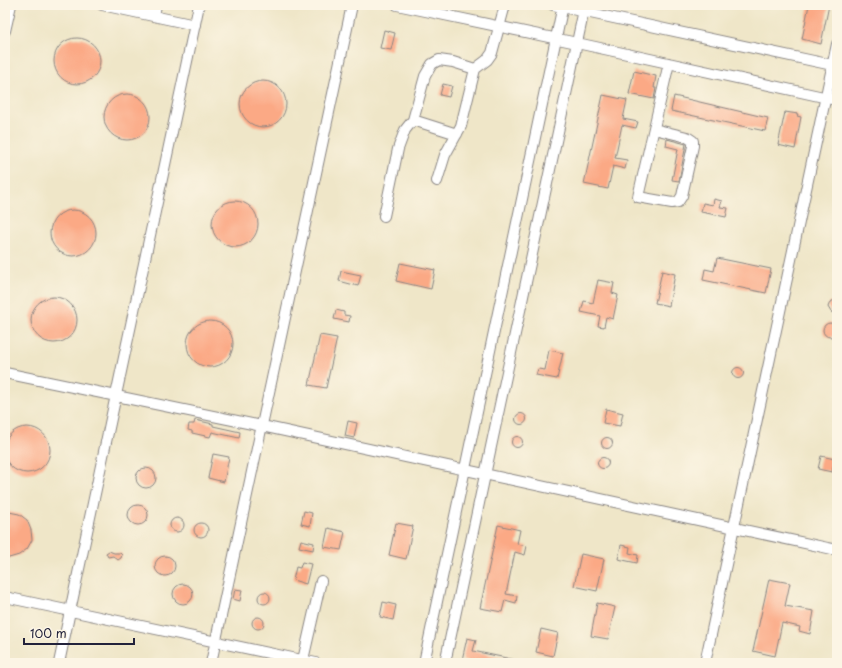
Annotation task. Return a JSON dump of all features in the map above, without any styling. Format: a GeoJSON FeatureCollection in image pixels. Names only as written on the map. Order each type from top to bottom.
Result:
{"type":"FeatureCollection","features":[{"type":"Feature","properties":{"kind":"lane"},"geometry":{"type":"LineString","coordinates":[[5,31],[11,5]]}},
{"type":"Feature","properties":{"kind":"lane"},"geometry":{"type":"LineString","coordinates":[[102,5],[195,25]]}},
{"type":"Feature","properties":{"kind":"lane"},"geometry":{"type":"LineString","coordinates":[[154,16],[156,5]]}},
{"type":"Feature","properties":{"kind":"lane"},"geometry":{"type":"LineString","coordinates":[[59,663],[69,610],[199,5]]}},
{"type":"Feature","properties":{"kind":"lane"},"geometry":{"type":"LineString","coordinates":[[211,663],[352,5]]}},
{"type":"Feature","properties":{"kind":"lane"},"geometry":{"type":"LineString","coordinates":[[397,5],[556,38],[837,100]]}},
{"type":"Feature","properties":{"kind":"lane"},"geometry":{"type":"LineString","coordinates":[[437,182],[449,145],[461,126],[475,69],[487,60],[492,53],[505,5]]}},
{"type":"Feature","properties":{"kind":"lane"},"geometry":{"type":"LineString","coordinates":[[424,663],[556,38],[559,6],[584,8],[835,66]]}},
{"type":"Feature","properties":{"kind":"lane"},"geometry":{"type":"LineString","coordinates":[[445,663],[584,8]]}},
{"type":"Feature","properties":{"kind":"lane"},"geometry":{"type":"LineString","coordinates":[[705,663],[826,98],[835,66],[837,44]]}},
{"type":"Feature","properties":{"kind":"lane"},"geometry":{"type":"LineString","coordinates":[[384,216],[398,149],[405,130],[413,120],[424,76],[432,64],[439,60],[453,62],[475,69]]}},
{"type":"Feature","properties":{"kind":"lane"},"geometry":{"type":"LineString","coordinates":[[654,128],[687,137],[693,141],[682,196],[678,202],[672,203],[638,197],[669,63]]}},
{"type":"Feature","properties":{"kind":"lane"},"geometry":{"type":"LineString","coordinates":[[413,120],[457,134]]}},
{"type":"Feature","properties":{"kind":"lane"},"geometry":{"type":"LineString","coordinates":[[5,373],[262,426],[837,550]]}},
{"type":"Feature","properties":{"kind":"lane"},"geometry":{"type":"LineString","coordinates":[[303,660],[321,581]]}},
{"type":"Feature","properties":{"kind":"lane"},"geometry":{"type":"LineString","coordinates":[[5,597],[316,663]]}},
{"type":"Feature","properties":{"kind":"building"},"geometry":{"type":"Polygon","coordinates":[[[809,5],[829,5],[821,44],[802,39],[809,5]]]}},
{"type":"Feature","properties":{"kind":"building"},"geometry":{"type":"Polygon","coordinates":[[[384,30],[395,33],[391,50],[380,48],[384,30]]]}},
{"type":"Feature","properties":{"kind":"building"},"geometry":{"type":"Polygon","coordinates":[[[77,38],[90,42],[96,48],[100,61],[96,74],[90,80],[77,84],[64,80],[58,74],[54,61],[58,48],[64,42],[77,38]]]}},
{"type":"Feature","properties":{"kind":"building"},"geometry":{"type":"Polygon","coordinates":[[[634,71],[656,76],[654,99],[629,94],[634,71]]]}},
{"type":"Feature","properties":{"kind":"building"},"geometry":{"type":"Polygon","coordinates":[[[263,81],[276,85],[282,91],[286,104],[282,117],[276,123],[263,127],[250,123],[244,117],[240,104],[244,91],[250,85],[263,81]]]}},
{"type":"Feature","properties":{"kind":"building"},"geometry":{"type":"Polygon","coordinates":[[[443,84],[452,86],[449,97],[440,95],[443,84]]]}},
{"type":"Feature","properties":{"kind":"building"},"geometry":{"type":"Polygon","coordinates":[[[123,94],[131,94],[140,98],[146,104],[150,117],[146,130],[140,136],[131,140],[123,140],[114,136],[108,130],[104,121],[104,113],[108,104],[114,98],[123,94]]]}},
{"type":"Feature","properties":{"kind":"building"},"geometry":{"type":"Polygon","coordinates":[[[603,95],[627,100],[623,119],[638,122],[636,128],[622,125],[615,158],[627,160],[625,169],[613,166],[608,189],[584,184],[603,95]]]}},
{"type":"Feature","properties":{"kind":"building"},"geometry":{"type":"Polygon","coordinates":[[[674,96],[768,118],[765,131],[671,111],[674,96]]]}},
{"type":"Feature","properties":{"kind":"building"},"geometry":{"type":"Polygon","coordinates":[[[785,112],[798,114],[797,116],[801,117],[795,149],[778,145],[785,112]]]}},
{"type":"Feature","properties":{"kind":"building"},"geometry":{"type":"Polygon","coordinates":[[[667,139],[686,144],[679,181],[672,180],[678,149],[666,146],[667,139]]]}},
{"type":"Feature","properties":{"kind":"building"},"geometry":{"type":"Polygon","coordinates":[[[714,199],[722,201],[720,207],[728,208],[726,217],[701,212],[703,203],[713,205],[714,199]]]}},
{"type":"Feature","properties":{"kind":"building"},"geometry":{"type":"Polygon","coordinates":[[[235,201],[248,205],[254,211],[258,224],[254,237],[248,243],[235,247],[222,243],[216,237],[212,224],[216,211],[222,205],[235,201]]]}},
{"type":"Feature","properties":{"kind":"building"},"geometry":{"type":"Polygon","coordinates":[[[73,210],[86,214],[92,220],[96,233],[92,246],[86,252],[73,256],[60,252],[54,246],[50,233],[54,220],[60,214],[73,210]]]}},
{"type":"Feature","properties":{"kind":"building"},"geometry":{"type":"Polygon","coordinates":[[[717,258],[771,269],[766,293],[703,280],[705,269],[714,271],[717,258]]]}},
{"type":"Feature","properties":{"kind":"building"},"geometry":{"type":"Polygon","coordinates":[[[400,263],[435,270],[431,289],[396,281],[400,263]]]}},
{"type":"Feature","properties":{"kind":"building"},"geometry":{"type":"Polygon","coordinates":[[[341,271],[361,275],[358,286],[339,281],[341,271]]]}},
{"type":"Feature","properties":{"kind":"building"},"geometry":{"type":"Polygon","coordinates":[[[662,271],[675,274],[669,306],[655,303],[662,271]]]}},
{"type":"Feature","properties":{"kind":"building"},"geometry":{"type":"Polygon","coordinates":[[[598,280],[614,283],[612,293],[618,295],[613,319],[606,317],[604,327],[598,326],[600,316],[581,312],[584,301],[593,303],[598,280]]]}},
{"type":"Feature","properties":{"kind":"building"},"geometry":{"type":"Polygon","coordinates":[[[54,297],[67,301],[73,307],[77,320],[73,333],[67,339],[54,343],[41,339],[35,333],[31,320],[35,307],[41,301],[54,297]]]}},
{"type":"Feature","properties":{"kind":"building"},"geometry":{"type":"Polygon","coordinates":[[[837,299],[837,315],[831,312],[828,307],[830,302],[837,299]]]}},
{"type":"Feature","properties":{"kind":"building"},"geometry":{"type":"Polygon","coordinates":[[[336,310],[344,312],[344,315],[350,316],[349,322],[334,319],[336,310]]]}},
{"type":"Feature","properties":{"kind":"building"},"geometry":{"type":"Polygon","coordinates":[[[210,321],[223,325],[229,331],[233,344],[229,357],[223,363],[210,367],[197,363],[191,357],[187,344],[191,331],[197,325],[210,321]]]}},
{"type":"Feature","properties":{"kind":"building"},"geometry":{"type":"Polygon","coordinates":[[[830,323],[835,325],[837,330],[835,335],[830,337],[825,335],[823,330],[825,325],[830,323]]]}},
{"type":"Feature","properties":{"kind":"building"},"geometry":{"type":"Polygon","coordinates":[[[320,335],[337,338],[326,388],[309,385],[320,335]]]}},
{"type":"Feature","properties":{"kind":"building"},"geometry":{"type":"Polygon","coordinates":[[[549,350],[563,353],[557,379],[536,375],[538,369],[545,370],[549,350]]]}},
{"type":"Feature","properties":{"kind":"building"},"geometry":{"type":"Polygon","coordinates":[[[738,367],[742,369],[744,373],[742,377],[738,379],[734,377],[732,373],[734,369],[738,367]]]}},
{"type":"Feature","properties":{"kind":"building"},"geometry":{"type":"Polygon","coordinates":[[[606,409],[623,413],[620,426],[603,423],[606,409]]]}},
{"type":"Feature","properties":{"kind":"building"},"geometry":{"type":"Polygon","coordinates":[[[521,413],[525,415],[527,419],[525,423],[521,425],[517,423],[515,419],[517,415],[521,413]]]}},
{"type":"Feature","properties":{"kind":"building"},"geometry":{"type":"Polygon","coordinates":[[[195,420],[240,432],[239,438],[212,432],[210,437],[192,433],[192,431],[188,430],[189,424],[194,424],[195,420]]]}},
{"type":"Feature","properties":{"kind":"building"},"geometry":{"type":"Polygon","coordinates":[[[348,421],[357,423],[354,438],[345,436],[348,421]]]}},
{"type":"Feature","properties":{"kind":"building"},"geometry":{"type":"Polygon","coordinates":[[[27,427],[40,431],[46,437],[50,450],[46,463],[40,469],[27,473],[14,469],[8,463],[4,450],[8,437],[14,431],[27,427]]]}},
{"type":"Feature","properties":{"kind":"building"},"geometry":{"type":"Polygon","coordinates":[[[517,436],[521,438],[523,442],[521,446],[517,448],[513,446],[511,442],[513,438],[517,436]]]}},
{"type":"Feature","properties":{"kind":"building"},"geometry":{"type":"Polygon","coordinates":[[[607,437],[611,439],[613,443],[611,447],[607,449],[603,447],[601,443],[603,439],[607,437]]]}},
{"type":"Feature","properties":{"kind":"building"},"geometry":{"type":"Polygon","coordinates":[[[213,454],[229,457],[224,482],[208,478],[213,454]]]}},
{"type":"Feature","properties":{"kind":"building"},"geometry":{"type":"Polygon","coordinates":[[[821,456],[835,459],[832,472],[818,469],[821,456]]]}},
{"type":"Feature","properties":{"kind":"building"},"geometry":{"type":"Polygon","coordinates":[[[603,457],[607,459],[609,463],[607,467],[603,469],[599,467],[597,463],[599,459],[603,457]]]}},
{"type":"Feature","properties":{"kind":"building"},"geometry":{"type":"Polygon","coordinates":[[[142,468],[150,468],[156,474],[156,482],[150,488],[142,488],[136,482],[136,474],[142,468]]]}},
{"type":"Feature","properties":{"kind":"building"},"geometry":{"type":"Polygon","coordinates":[[[134,505],[142,505],[148,511],[148,519],[142,525],[134,525],[128,519],[128,511],[134,505]]]}},
{"type":"Feature","properties":{"kind":"building"},"geometry":{"type":"Polygon","coordinates":[[[304,511],[312,513],[310,526],[301,524],[304,511]]]}},
{"type":"Feature","properties":{"kind":"building"},"geometry":{"type":"Polygon","coordinates":[[[9,512],[19,514],[27,520],[31,530],[32,540],[27,549],[19,555],[9,558],[5,557],[5,513],[9,512]]]}},
{"type":"Feature","properties":{"kind":"building"},"geometry":{"type":"Polygon","coordinates":[[[177,518],[182,520],[184,525],[182,530],[177,532],[172,530],[170,525],[172,520],[177,518]]]}},
{"type":"Feature","properties":{"kind":"building"},"geometry":{"type":"Polygon","coordinates":[[[201,523],[206,525],[208,530],[206,535],[201,537],[196,535],[194,530],[196,525],[201,523]]]}},
{"type":"Feature","properties":{"kind":"building"},"geometry":{"type":"Polygon","coordinates":[[[396,523],[413,526],[406,559],[389,555],[396,523]]]}},
{"type":"Feature","properties":{"kind":"building"},"geometry":{"type":"Polygon","coordinates":[[[498,525],[520,530],[517,544],[527,546],[525,555],[515,552],[506,594],[517,596],[516,603],[505,600],[502,612],[480,608],[498,525]]]}},
{"type":"Feature","properties":{"kind":"building"},"geometry":{"type":"Polygon","coordinates":[[[328,528],[345,532],[341,550],[324,547],[328,528]]]}},
{"type":"Feature","properties":{"kind":"building"},"geometry":{"type":"Polygon","coordinates":[[[301,540],[314,543],[313,550],[299,547],[301,540]]]}},
{"type":"Feature","properties":{"kind":"building"},"geometry":{"type":"Polygon","coordinates":[[[621,545],[630,547],[629,553],[638,555],[637,563],[618,559],[621,545]]]}},
{"type":"Feature","properties":{"kind":"building"},"geometry":{"type":"Polygon","coordinates":[[[109,551],[120,553],[122,555],[121,558],[118,560],[113,556],[108,557],[106,553],[109,551]]]}},
{"type":"Feature","properties":{"kind":"building"},"geometry":{"type":"Polygon","coordinates":[[[581,554],[604,559],[597,591],[574,586],[581,554]]]}},
{"type":"Feature","properties":{"kind":"building"},"geometry":{"type":"Polygon","coordinates":[[[161,556],[169,556],[175,562],[175,570],[169,576],[161,576],[155,570],[155,562],[161,556]]]}},
{"type":"Feature","properties":{"kind":"building"},"geometry":{"type":"Polygon","coordinates":[[[302,562],[311,564],[306,584],[293,580],[296,567],[300,568],[302,562]]]}},
{"type":"Feature","properties":{"kind":"building"},"geometry":{"type":"Polygon","coordinates":[[[769,579],[790,583],[785,606],[814,611],[810,634],[799,631],[800,627],[782,623],[775,656],[753,651],[769,579]]]}},
{"type":"Feature","properties":{"kind":"building"},"geometry":{"type":"Polygon","coordinates":[[[179,584],[187,584],[193,590],[193,598],[187,604],[179,604],[173,598],[173,590],[179,584]]]}},
{"type":"Feature","properties":{"kind":"building"},"geometry":{"type":"Polygon","coordinates":[[[235,589],[242,590],[240,601],[233,599],[235,589]]]}},
{"type":"Feature","properties":{"kind":"building"},"geometry":{"type":"Polygon","coordinates":[[[266,592],[269,593],[269,603],[262,604],[259,603],[258,596],[259,593],[266,592]]]}},
{"type":"Feature","properties":{"kind":"building"},"geometry":{"type":"Polygon","coordinates":[[[383,602],[396,605],[393,620],[380,617],[383,602]]]}},
{"type":"Feature","properties":{"kind":"building"},"geometry":{"type":"Polygon","coordinates":[[[597,603],[615,607],[608,639],[591,636],[597,603]]]}},
{"type":"Feature","properties":{"kind":"building"},"geometry":{"type":"Polygon","coordinates":[[[260,617],[263,618],[263,628],[256,629],[253,628],[252,621],[253,618],[260,617]]]}},
{"type":"Feature","properties":{"kind":"building"},"geometry":{"type":"Polygon","coordinates":[[[541,629],[558,633],[553,656],[536,652],[541,629]]]}},
{"type":"Feature","properties":{"kind":"building"},"geometry":{"type":"Polygon","coordinates":[[[467,638],[476,640],[473,651],[516,660],[516,663],[466,663],[466,660],[462,660],[467,638]]]}}]}
